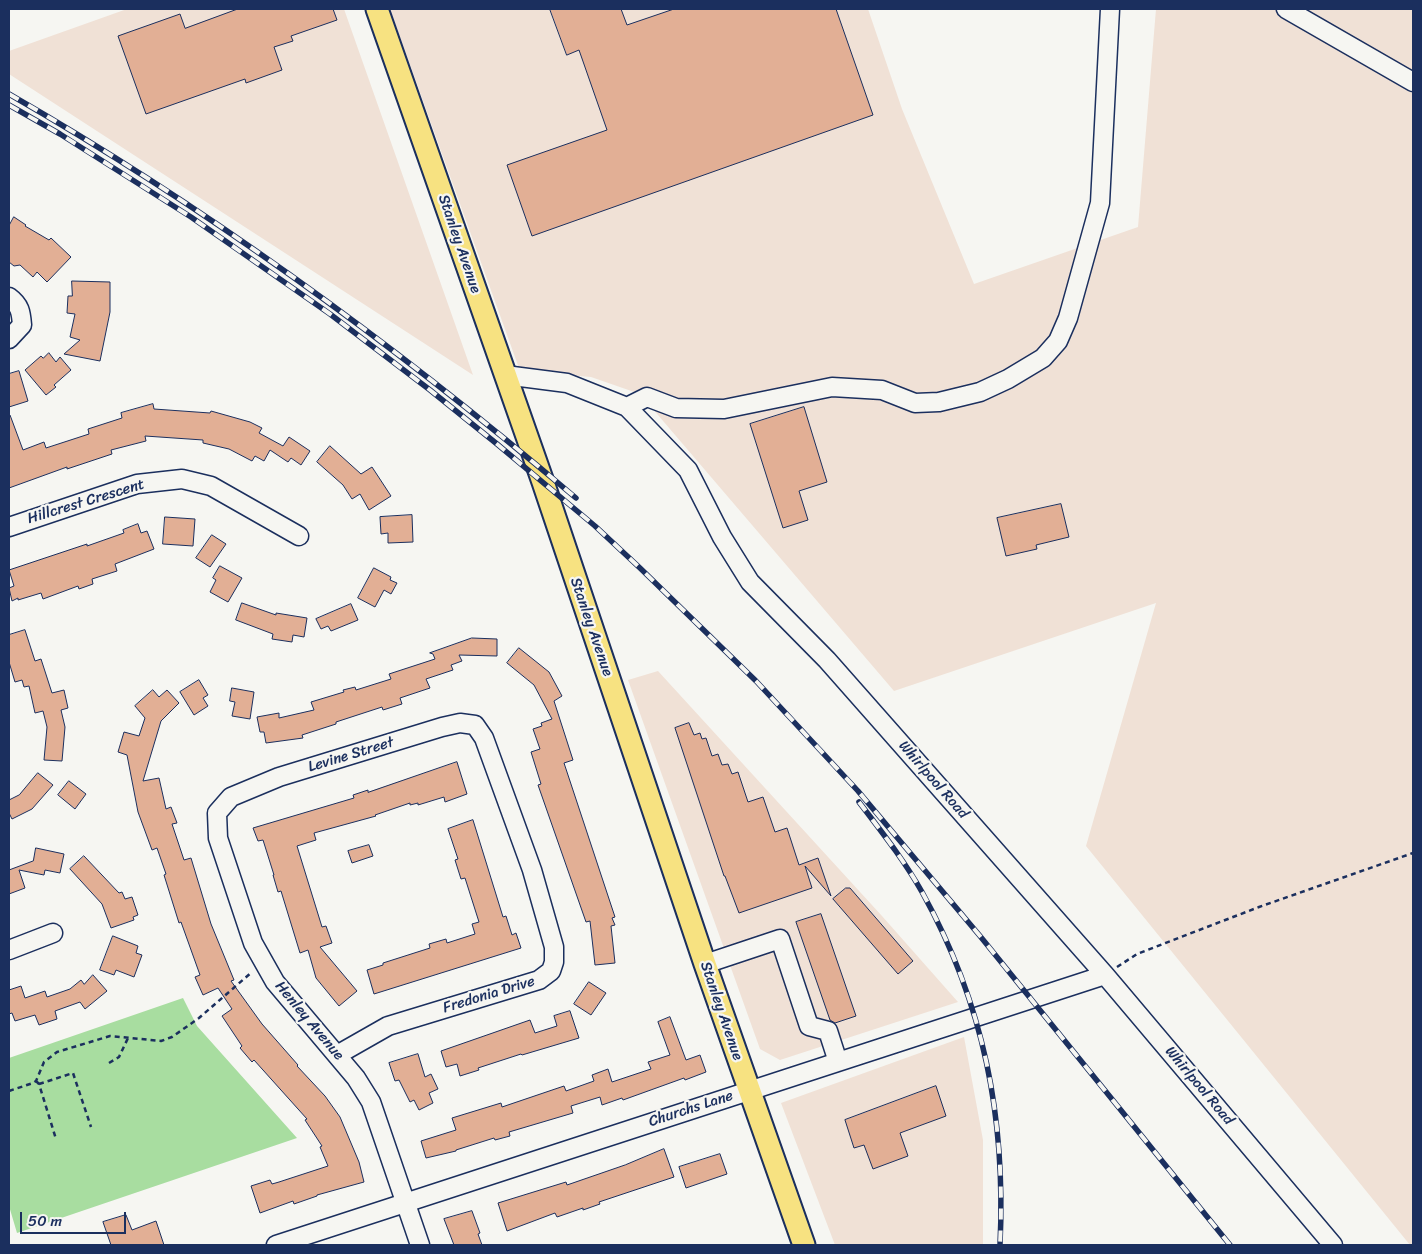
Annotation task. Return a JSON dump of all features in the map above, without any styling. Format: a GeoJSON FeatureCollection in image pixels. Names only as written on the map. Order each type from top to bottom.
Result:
{"type":"FeatureCollection","features":[{"type":"Feature","properties":{"kind":"main road","name":"Stanley Avenue"},"geometry":{"type":"LineString","coordinates":[[377,9],[543,482],[705,964],[804,1245]]}},
{"type":"Feature","properties":{"kind":"street"},"geometry":{"type":"LineString","coordinates":[[628,407],[647,397],[676,408],[724,409],[832,388],[882,390],[915,403],[938,402],[980,392],[1008,380],[1043,358],[1058,341],[1068,318],[1100,203],[1110,9]]}},
{"type":"Feature","properties":{"kind":"street"},"geometry":{"type":"LineString","coordinates":[[1286,9],[1413,82]]}},
{"type":"Feature","properties":{"kind":"street"},"geometry":{"type":"LineString","coordinates":[[9,297],[21,310],[22,325],[9,339]]}},
{"type":"Feature","properties":{"kind":"street","name":"Whirlpool Road"},"geometry":{"type":"LineString","coordinates":[[505,375],[567,383],[628,407],[688,470],[722,537],[750,582],[827,660],[1105,974],[1333,1245]]}},
{"type":"Feature","properties":{"kind":"street","name":"Hillcrest Crescent"},"geometry":{"type":"LineString","coordinates":[[9,527],[137,484],[182,479],[211,486],[299,536]]}},
{"type":"Feature","properties":{"kind":"street","name":"Levine Street"},"geometry":{"type":"LineString","coordinates":[[218,838],[217,813],[231,796],[279,777],[437,728],[460,723],[475,725],[484,738],[494,764]]}},
{"type":"Feature","properties":{"kind":"street","name":"Fredonia Drive"},"geometry":{"type":"LineString","coordinates":[[337,1055],[388,1026],[539,980],[551,971],[554,962],[554,947],[532,870],[494,764]]}},
{"type":"Feature","properties":{"kind":"street","name":"Henley Avenue"},"geometry":{"type":"LineString","coordinates":[[218,838],[253,943],[275,982],[356,1078],[371,1102],[420,1245]]}},
{"type":"Feature","properties":{"kind":"street"},"geometry":{"type":"LineString","coordinates":[[9,950],[53,934]]}},
{"type":"Feature","properties":{"kind":"street"},"geometry":{"type":"LineString","coordinates":[[705,964],[780,939],[809,1026],[828,1031],[838,1062]]}},
{"type":"Feature","properties":{"kind":"street","name":"Churchs Lane"},"geometry":{"type":"LineString","coordinates":[[276,1245],[1105,974]]}},
{"type":"Feature","properties":{"kind":"path"},"geometry":{"type":"LineString","coordinates":[[1105,974],[1137,954],[1259,907],[1413,853]]}},
{"type":"Feature","properties":{"kind":"path"},"geometry":{"type":"LineString","coordinates":[[56,1139],[37,1082],[41,1066],[52,1055],[110,1036],[161,1040],[172,1037],[199,1018],[264,962]]}},
{"type":"Feature","properties":{"kind":"path"},"geometry":{"type":"LineString","coordinates":[[109,1062],[119,1057],[128,1038]]}},
{"type":"Feature","properties":{"kind":"path"},"geometry":{"type":"LineString","coordinates":[[9,1091],[73,1073],[91,1127]]}},
{"type":"Feature","properties":{"kind":"shaded area"},"geometry":{"type":"Polygon","coordinates":[[[127,9],[344,9],[473,375],[9,74],[9,51],[127,9]]]}},
{"type":"Feature","properties":{"kind":"shaded area"},"geometry":{"type":"Polygon","coordinates":[[[390,9],[868,9],[902,109],[974,284],[1138,227],[1156,9],[1413,9],[1413,1245],[1410,1245],[1086,846],[1156,603],[894,691],[640,394],[591,377],[520,371],[390,9]]]}},
{"type":"Feature","properties":{"kind":"shaded area"},"geometry":{"type":"Polygon","coordinates":[[[658,671],[958,1002],[780,1060],[760,1049],[628,680],[658,671]]]}},
{"type":"Feature","properties":{"kind":"shaded area"},"geometry":{"type":"Polygon","coordinates":[[[964,1037],[983,1140],[983,1245],[835,1245],[781,1103],[964,1037]]]}},
{"type":"Feature","properties":{"kind":"green space"},"geometry":{"type":"Polygon","coordinates":[[[183,998],[197,1026],[297,1138],[17,1233],[9,1206],[9,1058],[183,998]]]}},
{"type":"Feature","properties":{"kind":"building"},"geometry":{"type":"Polygon","coordinates":[[[238,9],[333,9],[337,20],[291,36],[293,41],[274,47],[282,70],[246,83],[245,79],[146,114],[118,36],[180,14],[185,28],[238,9]]]}},
{"type":"Feature","properties":{"kind":"building"},"geometry":{"type":"Polygon","coordinates":[[[550,9],[621,9],[627,25],[674,9],[836,9],[873,115],[532,236],[507,165],[607,130],[579,50],[567,55],[550,9]]]}},
{"type":"Feature","properties":{"kind":"building"},"geometry":{"type":"Polygon","coordinates":[[[14,217],[49,240],[51,238],[71,257],[47,282],[37,272],[33,277],[20,265],[14,266],[9,262],[9,226],[14,217]]]}},
{"type":"Feature","properties":{"kind":"building"},"geometry":{"type":"Polygon","coordinates":[[[72,281],[110,282],[110,312],[100,361],[64,354],[80,340],[70,337],[75,314],[67,313],[68,296],[72,296],[72,281]]]}},
{"type":"Feature","properties":{"kind":"building"},"geometry":{"type":"Polygon","coordinates":[[[49,353],[56,362],[60,357],[71,370],[46,395],[25,370],[41,356],[43,358],[49,353]]]}},
{"type":"Feature","properties":{"kind":"building"},"geometry":{"type":"Polygon","coordinates":[[[19,371],[28,401],[9,407],[9,374],[19,371]]]}},
{"type":"Feature","properties":{"kind":"building"},"geometry":{"type":"Polygon","coordinates":[[[153,404],[154,409],[210,413],[211,411],[250,422],[262,428],[259,433],[283,446],[289,437],[310,451],[301,465],[291,458],[288,462],[270,450],[264,461],[255,456],[252,461],[229,449],[203,443],[203,440],[145,436],[146,441],[111,450],[112,454],[67,469],[67,467],[9,488],[9,415],[23,450],[44,442],[46,448],[89,434],[88,429],[122,418],[121,413],[153,404]]]}},
{"type":"Feature","properties":{"kind":"building"},"geometry":{"type":"Polygon","coordinates":[[[804,407],[827,482],[799,491],[808,520],[783,528],[750,424],[804,407]]]}},
{"type":"Feature","properties":{"kind":"building"},"geometry":{"type":"Polygon","coordinates":[[[330,446],[361,474],[372,467],[391,496],[369,510],[360,494],[352,499],[343,485],[317,462],[330,446]]]}},
{"type":"Feature","properties":{"kind":"building"},"geometry":{"type":"Polygon","coordinates":[[[1061,504],[1069,537],[1036,545],[1037,549],[1006,556],[997,518],[1061,504]]]}},
{"type":"Feature","properties":{"kind":"building"},"geometry":{"type":"Polygon","coordinates":[[[412,515],[413,542],[388,543],[388,533],[381,534],[380,517],[412,515]]]}},
{"type":"Feature","properties":{"kind":"building"},"geometry":{"type":"Polygon","coordinates":[[[165,517],[195,519],[193,546],[163,544],[165,517]]]}},
{"type":"Feature","properties":{"kind":"building"},"geometry":{"type":"Polygon","coordinates":[[[138,524],[141,533],[147,531],[154,549],[115,564],[117,571],[92,579],[93,584],[79,589],[78,586],[43,599],[41,593],[12,601],[9,588],[14,586],[9,570],[124,533],[123,530],[138,524]]]}},
{"type":"Feature","properties":{"kind":"building"},"geometry":{"type":"Polygon","coordinates":[[[212,535],[226,544],[210,567],[196,558],[212,535]]]}},
{"type":"Feature","properties":{"kind":"building"},"geometry":{"type":"Polygon","coordinates":[[[220,566],[242,578],[228,602],[210,592],[216,580],[213,578],[220,566]]]}},
{"type":"Feature","properties":{"kind":"building"},"geometry":{"type":"Polygon","coordinates":[[[374,568],[391,577],[390,580],[397,583],[391,594],[384,590],[375,607],[358,598],[374,568]]]}},
{"type":"Feature","properties":{"kind":"building"},"geometry":{"type":"Polygon","coordinates":[[[242,603],[276,615],[276,613],[307,618],[304,637],[293,635],[292,642],[272,639],[273,634],[236,620],[242,603]]]}},
{"type":"Feature","properties":{"kind":"building"},"geometry":{"type":"Polygon","coordinates":[[[351,604],[358,620],[331,631],[328,626],[321,629],[316,619],[351,604]]]}},
{"type":"Feature","properties":{"kind":"building"},"geometry":{"type":"Polygon","coordinates":[[[25,630],[35,661],[41,659],[52,693],[64,690],[68,708],[61,710],[65,727],[62,761],[44,760],[47,727],[43,711],[35,713],[29,686],[24,687],[22,680],[15,682],[9,662],[9,635],[25,630]]]}},
{"type":"Feature","properties":{"kind":"building"},"geometry":{"type":"Polygon","coordinates":[[[472,638],[497,639],[497,656],[459,655],[462,661],[451,665],[453,670],[426,679],[430,688],[400,698],[402,704],[383,710],[382,707],[336,722],[336,724],[302,735],[303,738],[266,743],[264,732],[260,732],[257,717],[279,713],[279,718],[314,710],[311,702],[344,692],[343,690],[355,687],[356,690],[391,679],[389,674],[435,659],[433,654],[430,653],[472,638]]]}},
{"type":"Feature","properties":{"kind":"building"},"geometry":{"type":"Polygon","coordinates":[[[519,648],[549,672],[562,696],[554,701],[573,760],[564,763],[615,917],[612,918],[615,925],[611,926],[615,963],[595,965],[590,921],[586,922],[538,785],[541,784],[531,752],[540,749],[533,729],[542,726],[541,723],[552,719],[534,685],[507,663],[519,648]]]}},
{"type":"Feature","properties":{"kind":"building"},"geometry":{"type":"Polygon","coordinates":[[[199,680],[208,695],[203,698],[208,706],[194,715],[180,692],[199,680]]]}},
{"type":"Feature","properties":{"kind":"building"},"geometry":{"type":"Polygon","coordinates":[[[232,688],[254,692],[250,719],[232,716],[235,702],[230,701],[232,688]]]}},
{"type":"Feature","properties":{"kind":"building"},"geometry":{"type":"Polygon","coordinates":[[[153,690],[159,697],[167,690],[179,703],[161,721],[143,781],[159,778],[166,809],[171,807],[177,823],[172,824],[184,860],[191,858],[211,924],[234,980],[231,981],[262,1024],[325,1096],[340,1117],[359,1162],[364,1182],[317,1195],[294,1204],[293,1201],[260,1213],[251,1186],[270,1180],[272,1184],[328,1166],[320,1147],[322,1146],[305,1120],[307,1119],[254,1060],[252,1062],[240,1048],[242,1046],[222,1016],[232,1009],[218,988],[203,995],[195,977],[200,975],[181,922],[179,923],[164,875],[166,874],[157,848],[152,850],[138,812],[127,755],[118,752],[124,732],[139,736],[145,718],[135,706],[153,690]]]}},
{"type":"Feature","properties":{"kind":"building"},"geometry":{"type":"Polygon","coordinates":[[[689,723],[694,735],[700,733],[702,739],[706,738],[712,756],[718,754],[722,765],[728,764],[732,774],[738,772],[748,802],[763,797],[775,832],[787,828],[799,865],[818,858],[831,896],[805,866],[812,888],[739,913],[724,876],[675,728],[689,723]]]}},
{"type":"Feature","properties":{"kind":"building"},"geometry":{"type":"Polygon","coordinates":[[[457,762],[467,794],[445,802],[444,797],[418,805],[418,803],[410,805],[410,803],[376,816],[314,833],[316,840],[297,846],[322,927],[326,926],[332,943],[320,947],[357,991],[339,1006],[316,978],[308,950],[300,953],[281,891],[278,892],[263,840],[258,841],[253,828],[354,798],[353,795],[368,790],[368,792],[457,762]]]}},
{"type":"Feature","properties":{"kind":"building"},"geometry":{"type":"Polygon","coordinates":[[[38,773],[53,785],[32,809],[12,819],[9,813],[9,800],[19,795],[38,773]]]}},
{"type":"Feature","properties":{"kind":"building"},"geometry":{"type":"Polygon","coordinates":[[[69,781],[86,794],[75,809],[58,795],[69,781]]]}},
{"type":"Feature","properties":{"kind":"building"},"geometry":{"type":"Polygon","coordinates":[[[473,820],[503,917],[506,916],[512,935],[516,933],[521,948],[374,994],[367,970],[430,948],[429,944],[446,939],[447,943],[475,934],[472,924],[479,922],[465,878],[461,879],[455,860],[458,859],[448,829],[473,820]]]}},
{"type":"Feature","properties":{"kind":"building"},"geometry":{"type":"Polygon","coordinates":[[[369,845],[373,856],[352,863],[348,851],[369,845]]]}},
{"type":"Feature","properties":{"kind":"building"},"geometry":{"type":"Polygon","coordinates":[[[36,848],[64,854],[60,873],[45,870],[44,875],[19,870],[25,888],[9,894],[9,870],[33,861],[36,848]]]}},
{"type":"Feature","properties":{"kind":"building"},"geometry":{"type":"Polygon","coordinates":[[[84,856],[119,893],[122,892],[125,899],[132,897],[138,915],[133,917],[134,920],[111,928],[102,904],[70,869],[84,856]]]}},
{"type":"Feature","properties":{"kind":"building"},"geometry":{"type":"Polygon","coordinates":[[[846,888],[850,888],[913,961],[898,974],[833,899],[846,888]]]}},
{"type":"Feature","properties":{"kind":"building"},"geometry":{"type":"Polygon","coordinates":[[[821,914],[856,1016],[835,1023],[830,1020],[796,922],[821,914]]]}},
{"type":"Feature","properties":{"kind":"building"},"geometry":{"type":"Polygon","coordinates":[[[113,936],[138,946],[136,953],[142,955],[134,977],[116,970],[114,975],[100,970],[113,936]]]}},
{"type":"Feature","properties":{"kind":"building"},"geometry":{"type":"Polygon","coordinates":[[[93,975],[107,991],[85,1009],[80,1002],[55,1011],[57,1019],[39,1025],[35,1015],[15,1021],[12,1013],[9,1014],[9,990],[21,986],[25,998],[45,991],[47,997],[70,989],[81,980],[84,984],[93,975]]]}},
{"type":"Feature","properties":{"kind":"building"},"geometry":{"type":"Polygon","coordinates":[[[589,982],[606,993],[591,1015],[574,1004],[589,982]]]}},
{"type":"Feature","properties":{"kind":"building"},"geometry":{"type":"Polygon","coordinates":[[[570,1011],[579,1038],[521,1054],[460,1076],[457,1064],[446,1067],[441,1051],[530,1020],[535,1033],[557,1026],[554,1016],[570,1011]]]}},
{"type":"Feature","properties":{"kind":"building"},"geometry":{"type":"Polygon","coordinates":[[[670,1017],[686,1060],[700,1055],[706,1072],[623,1100],[622,1098],[602,1105],[600,1097],[571,1106],[573,1113],[509,1132],[510,1136],[495,1140],[494,1138],[456,1151],[426,1158],[421,1141],[456,1130],[452,1118],[501,1103],[502,1107],[564,1086],[566,1091],[594,1081],[592,1075],[608,1069],[612,1082],[651,1069],[648,1062],[670,1055],[658,1022],[670,1017]]]}},
{"type":"Feature","properties":{"kind":"building"},"geometry":{"type":"Polygon","coordinates":[[[418,1054],[425,1077],[431,1074],[438,1089],[429,1093],[433,1103],[419,1110],[414,1100],[410,1102],[399,1080],[395,1081],[389,1063],[418,1054]]]}},
{"type":"Feature","properties":{"kind":"building"},"geometry":{"type":"Polygon","coordinates":[[[936,1086],[946,1116],[900,1133],[908,1156],[873,1169],[864,1145],[854,1148],[845,1120],[936,1086]]]}},
{"type":"Feature","properties":{"kind":"building"},"geometry":{"type":"Polygon","coordinates":[[[664,1149],[674,1177],[599,1202],[600,1204],[583,1210],[583,1208],[557,1217],[555,1213],[507,1231],[498,1203],[566,1182],[567,1185],[664,1149]]]}},
{"type":"Feature","properties":{"kind":"building"},"geometry":{"type":"Polygon","coordinates":[[[720,1154],[727,1174],[686,1188],[679,1167],[720,1154]]]}},
{"type":"Feature","properties":{"kind":"building"},"geometry":{"type":"Polygon","coordinates":[[[472,1211],[482,1245],[454,1245],[444,1219],[472,1211]]]}},
{"type":"Feature","properties":{"kind":"building"},"geometry":{"type":"Polygon","coordinates":[[[126,1215],[132,1230],[156,1221],[164,1245],[111,1245],[103,1222],[126,1215]]]}},
{"type":"Feature","properties":{"kind":"railway"},"geometry":{"type":"LineString","coordinates":[[9,94],[158,185],[302,283],[441,388],[576,498]]}},
{"type":"Feature","properties":{"kind":"railway"},"geometry":{"type":"LineString","coordinates":[[9,105],[60,134],[191,217],[330,314],[497,444],[595,526],[640,568],[756,681],[858,791],[980,936],[1230,1245]]}},
{"type":"Feature","properties":{"kind":"railway"},"geometry":{"type":"LineString","coordinates":[[859,802],[900,857],[922,892],[943,934],[976,1019],[994,1107],[999,1152],[1001,1198],[1000,1245]]}}]}
